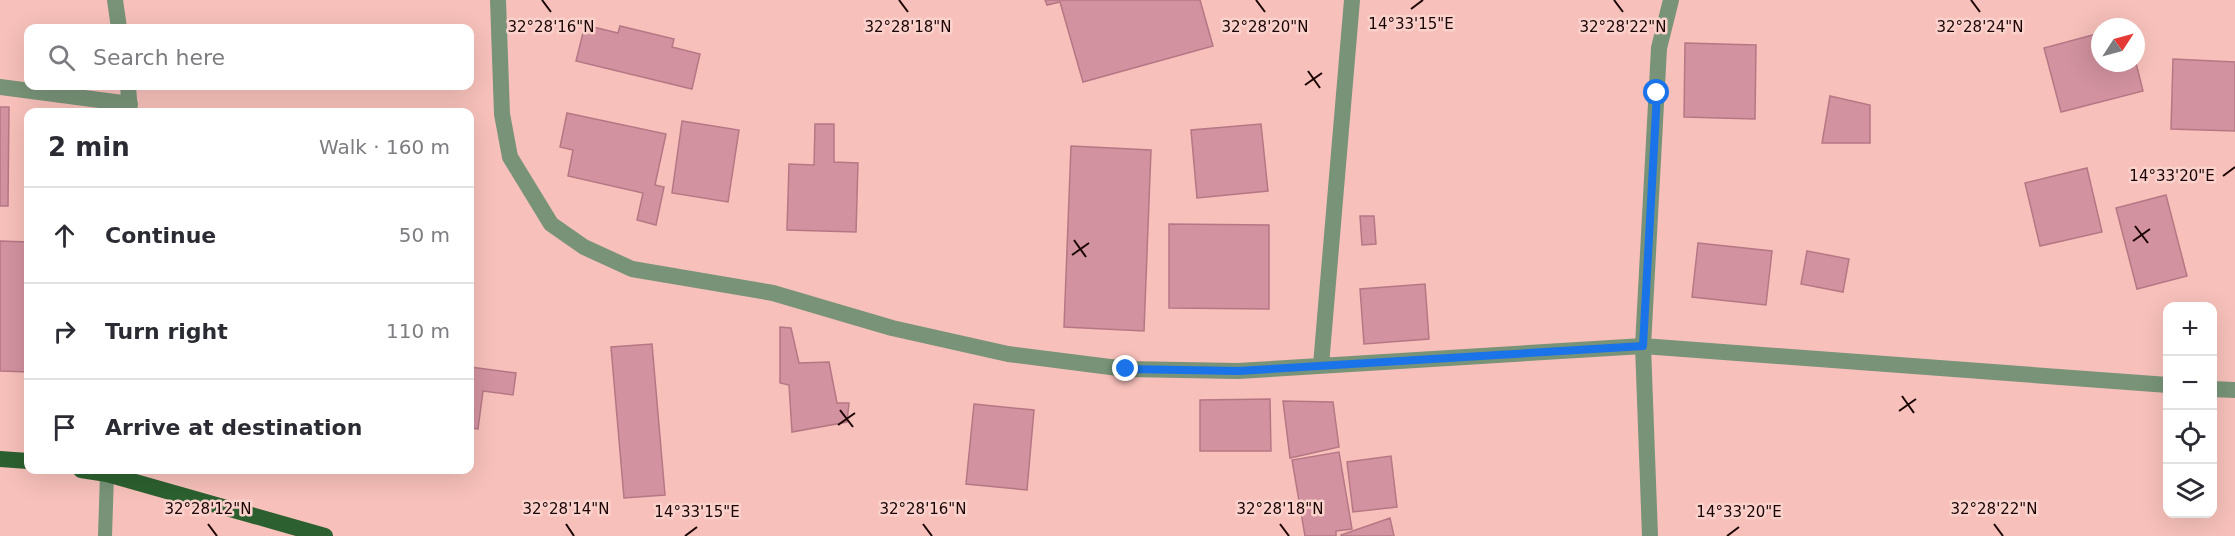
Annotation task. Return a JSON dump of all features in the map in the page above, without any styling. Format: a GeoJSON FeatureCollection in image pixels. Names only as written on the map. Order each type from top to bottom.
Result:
{"type":"FeatureCollection","features":[{"type":"Feature","properties":{"kind":"main road"},"geometry":{"type":"LineString","coordinates":[[0,459],[24,461]]}},
{"type":"Feature","properties":{"kind":"main road"},"geometry":{"type":"LineString","coordinates":[[114,474],[325,536]]}},
{"type":"Feature","properties":{"kind":"street"},"geometry":{"type":"LineString","coordinates":[[115,0],[118,24]]}},
{"type":"Feature","properties":{"kind":"street"},"geometry":{"type":"LineString","coordinates":[[498,0],[502,114],[510,157],[550,224],[584,248],[632,269],[772,293],[892,328],[1008,354],[1126,369],[1238,371],[1643,346],[2163,385]]}},
{"type":"Feature","properties":{"kind":"street"},"geometry":{"type":"LineString","coordinates":[[1321,366],[1352,0]]}},
{"type":"Feature","properties":{"kind":"street"},"geometry":{"type":"LineString","coordinates":[[1650,536],[1643,346],[1659,48],[1671,0]]}},
{"type":"Feature","properties":{"kind":"street"},"geometry":{"type":"LineString","coordinates":[[0,87],[130,108],[128,90]]}},
{"type":"Feature","properties":{"kind":"street"},"geometry":{"type":"LineString","coordinates":[[2217,388],[2235,390]]}},
{"type":"Feature","properties":{"kind":"lane"},"geometry":{"type":"LineString","coordinates":[[105,536],[107,474]]}},
{"type":"Feature","properties":{"kind":"building"},"geometry":{"type":"Polygon","coordinates":[[[1045,0],[1200,0],[1213,46],[1083,82],[1060,2],[1047,5],[1045,0]]]}},
{"type":"Feature","properties":{"kind":"building"},"geometry":{"type":"Polygon","coordinates":[[[585,25],[618,33],[620,26],[674,39],[672,47],[700,54],[692,89],[576,61],[585,25]]]}},
{"type":"Feature","properties":{"kind":"building"},"geometry":{"type":"Polygon","coordinates":[[[2091,35],[2091,72],[2138,72],[2143,91],[2061,112],[2044,48],[2091,35]]]}},
{"type":"Feature","properties":{"kind":"building"},"geometry":{"type":"Polygon","coordinates":[[[1685,43],[1756,45],[1755,119],[1684,117],[1685,43]]]}},
{"type":"Feature","properties":{"kind":"building"},"geometry":{"type":"Polygon","coordinates":[[[2173,59],[2235,62],[2235,131],[2171,129],[2173,59]]]}},
{"type":"Feature","properties":{"kind":"building"},"geometry":{"type":"Polygon","coordinates":[[[1830,96],[1870,105],[1870,143],[1822,143],[1830,96]]]}},
{"type":"Feature","properties":{"kind":"building"},"geometry":{"type":"Polygon","coordinates":[[[0,107],[9,107],[8,206],[0,206],[0,107]]]}},
{"type":"Feature","properties":{"kind":"building"},"geometry":{"type":"Polygon","coordinates":[[[567,113],[666,134],[655,185],[664,187],[656,225],[637,220],[643,193],[568,176],[573,150],[560,147],[567,113]]]}},
{"type":"Feature","properties":{"kind":"building"},"geometry":{"type":"Polygon","coordinates":[[[682,121],[739,130],[728,202],[672,193],[682,121]]]}},
{"type":"Feature","properties":{"kind":"building"},"geometry":{"type":"Polygon","coordinates":[[[815,124],[834,124],[834,162],[858,163],[856,232],[787,230],[789,164],[814,165],[815,124]]]}},
{"type":"Feature","properties":{"kind":"building"},"geometry":{"type":"Polygon","coordinates":[[[1261,124],[1268,191],[1197,198],[1191,130],[1261,124]]]}},
{"type":"Feature","properties":{"kind":"building"},"geometry":{"type":"Polygon","coordinates":[[[1071,146],[1151,150],[1144,331],[1064,327],[1071,146]]]}},
{"type":"Feature","properties":{"kind":"building"},"geometry":{"type":"Polygon","coordinates":[[[2087,168],[2102,232],[2040,246],[2025,183],[2087,168]]]}},
{"type":"Feature","properties":{"kind":"building"},"geometry":{"type":"Polygon","coordinates":[[[2166,195],[2187,276],[2137,289],[2116,208],[2166,195]]]}},
{"type":"Feature","properties":{"kind":"building"},"geometry":{"type":"Polygon","coordinates":[[[1360,216],[1374,216],[1376,244],[1362,245],[1360,216]]]}},
{"type":"Feature","properties":{"kind":"building"},"geometry":{"type":"Polygon","coordinates":[[[1169,224],[1269,225],[1269,309],[1169,308],[1169,224]]]}},
{"type":"Feature","properties":{"kind":"building"},"geometry":{"type":"Polygon","coordinates":[[[0,241],[24,242],[24,372],[0,371],[0,241]]]}},
{"type":"Feature","properties":{"kind":"building"},"geometry":{"type":"Polygon","coordinates":[[[1698,243],[1772,251],[1766,305],[1692,297],[1698,243]]]}},
{"type":"Feature","properties":{"kind":"building"},"geometry":{"type":"Polygon","coordinates":[[[1807,251],[1849,259],[1843,292],[1801,284],[1807,251]]]}},
{"type":"Feature","properties":{"kind":"building"},"geometry":{"type":"Polygon","coordinates":[[[1425,284],[1429,339],[1364,344],[1360,289],[1425,284]]]}},
{"type":"Feature","properties":{"kind":"building"},"geometry":{"type":"Polygon","coordinates":[[[780,327],[791,328],[799,363],[829,362],[837,403],[849,403],[847,422],[792,432],[789,385],[780,383],[780,327]]]}},
{"type":"Feature","properties":{"kind":"building"},"geometry":{"type":"Polygon","coordinates":[[[652,344],[665,495],[624,498],[611,347],[652,344]]]}},
{"type":"Feature","properties":{"kind":"building"},"geometry":{"type":"Polygon","coordinates":[[[474,368],[516,373],[513,395],[483,391],[478,429],[474,428],[474,368]]]}},
{"type":"Feature","properties":{"kind":"building"},"geometry":{"type":"Polygon","coordinates":[[[1270,399],[1271,451],[1200,451],[1200,400],[1270,399]]]}},
{"type":"Feature","properties":{"kind":"building"},"geometry":{"type":"Polygon","coordinates":[[[1283,401],[1333,402],[1339,447],[1290,458],[1283,401]]]}},
{"type":"Feature","properties":{"kind":"building"},"geometry":{"type":"Polygon","coordinates":[[[974,404],[1034,410],[1027,490],[966,484],[974,404]]]}},
{"type":"Feature","properties":{"kind":"building"},"geometry":{"type":"Polygon","coordinates":[[[1339,452],[1352,529],[1336,531],[1336,536],[1305,536],[1292,460],[1339,452]]]}},
{"type":"Feature","properties":{"kind":"building"},"geometry":{"type":"Polygon","coordinates":[[[1391,456],[1397,507],[1353,512],[1347,462],[1391,456]]]}},
{"type":"Feature","properties":{"kind":"building"},"geometry":{"type":"Polygon","coordinates":[[[1390,518],[1394,536],[1341,536],[1341,535],[1390,518]]]}},
{"type":"Feature","properties":{"kind":"route"},"geometry":{"type":"LineString","coordinates":[[1126,369],[1238,371],[1643,346],[1657,93]]}}]}
